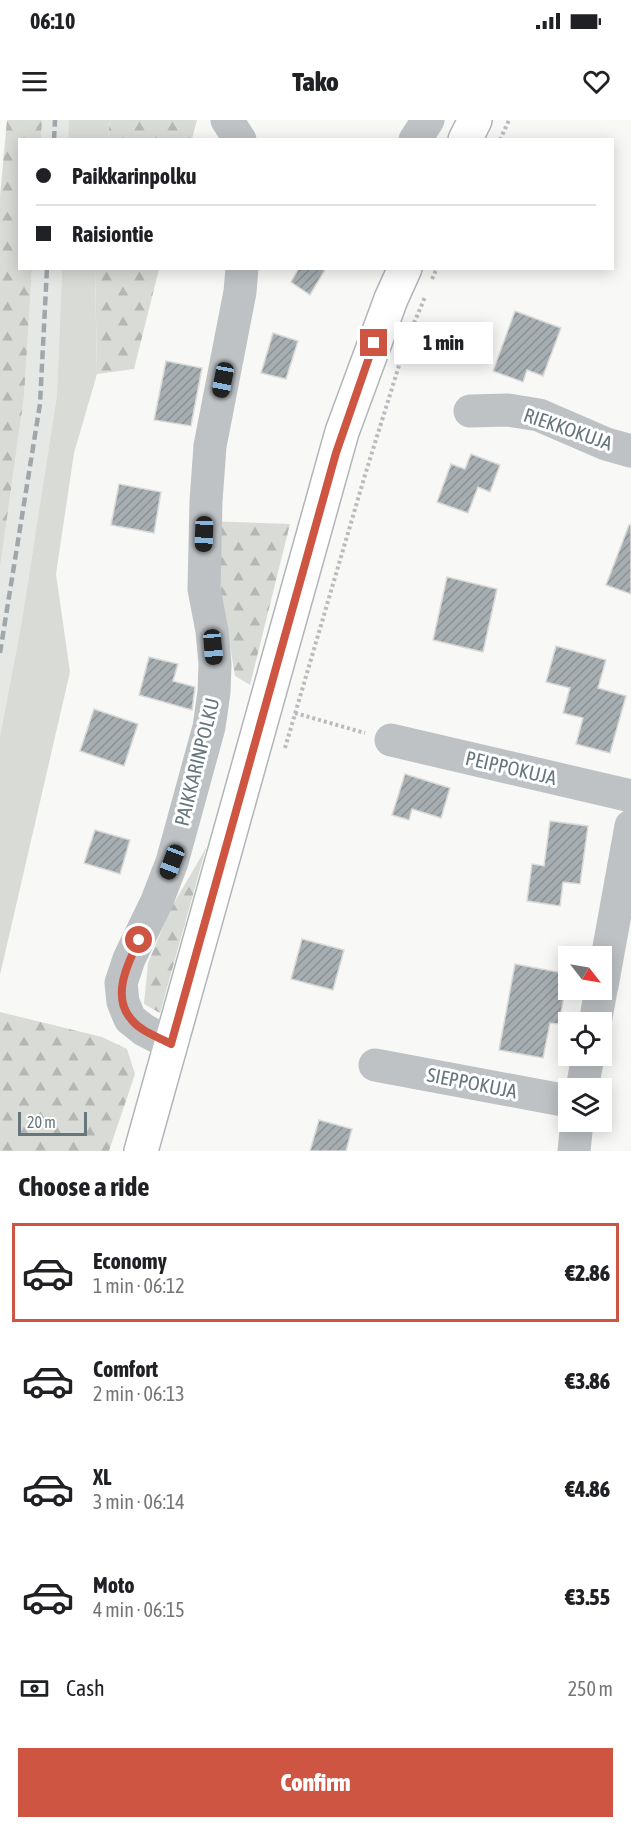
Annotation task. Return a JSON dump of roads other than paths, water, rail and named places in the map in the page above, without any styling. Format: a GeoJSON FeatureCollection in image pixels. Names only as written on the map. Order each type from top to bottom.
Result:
{"type":"FeatureCollection","features":[{"type":"Feature","properties":{"kind":"main road"},"geometry":{"type":"LineString","coordinates":[[466,138],[476,120]]}},
{"type":"Feature","properties":{"kind":"main road"},"geometry":{"type":"LineString","coordinates":[[141,1151],[342,432],[391,299],[404,270]]}},
{"type":"Feature","properties":{"kind":"street"},"geometry":{"type":"LineString","coordinates":[[227,120],[239,138]]}},
{"type":"Feature","properties":{"kind":"street"},"geometry":{"type":"LineString","coordinates":[[417,138],[428,120]]}},
{"type":"Feature","properties":{"kind":"street","name":"PAIKKARINPOLKU"},"geometry":{"type":"LineString","coordinates":[[171,1044],[144,1030],[130,1019],[123,1002],[121,983],[129,959],[157,901],[172,862],[209,727],[215,664],[212,631],[204,589],[206,501],[210,446],[240,292],[242,270]]}},
{"type":"Feature","properties":{"kind":"street","name":"RIEKKOKUJA"},"geometry":{"type":"LineString","coordinates":[[470,411],[508,410],[538,415],[606,444],[631,451]]}},
{"type":"Feature","properties":{"kind":"street","name":"PEIPPOKUJA"},"geometry":{"type":"LineString","coordinates":[[391,740],[631,796]]}},
{"type":"Feature","properties":{"kind":"street"},"geometry":{"type":"LineString","coordinates":[[612,959],[621,936],[631,826]]}},
{"type":"Feature","properties":{"kind":"street","name":"SIEPPOKUJA"},"geometry":{"type":"LineString","coordinates":[[375,1065],[558,1099]]}},
{"type":"Feature","properties":{"kind":"street"},"geometry":{"type":"LineString","coordinates":[[574,1151],[577,1132]]}},
{"type":"Feature","properties":{"kind":"railway"},"geometry":{"type":"LineString","coordinates":[[54,138],[55,120]]}},
{"type":"Feature","properties":{"kind":"railway"},"geometry":{"type":"LineString","coordinates":[[0,653],[40,404],[47,270]]}}]}
